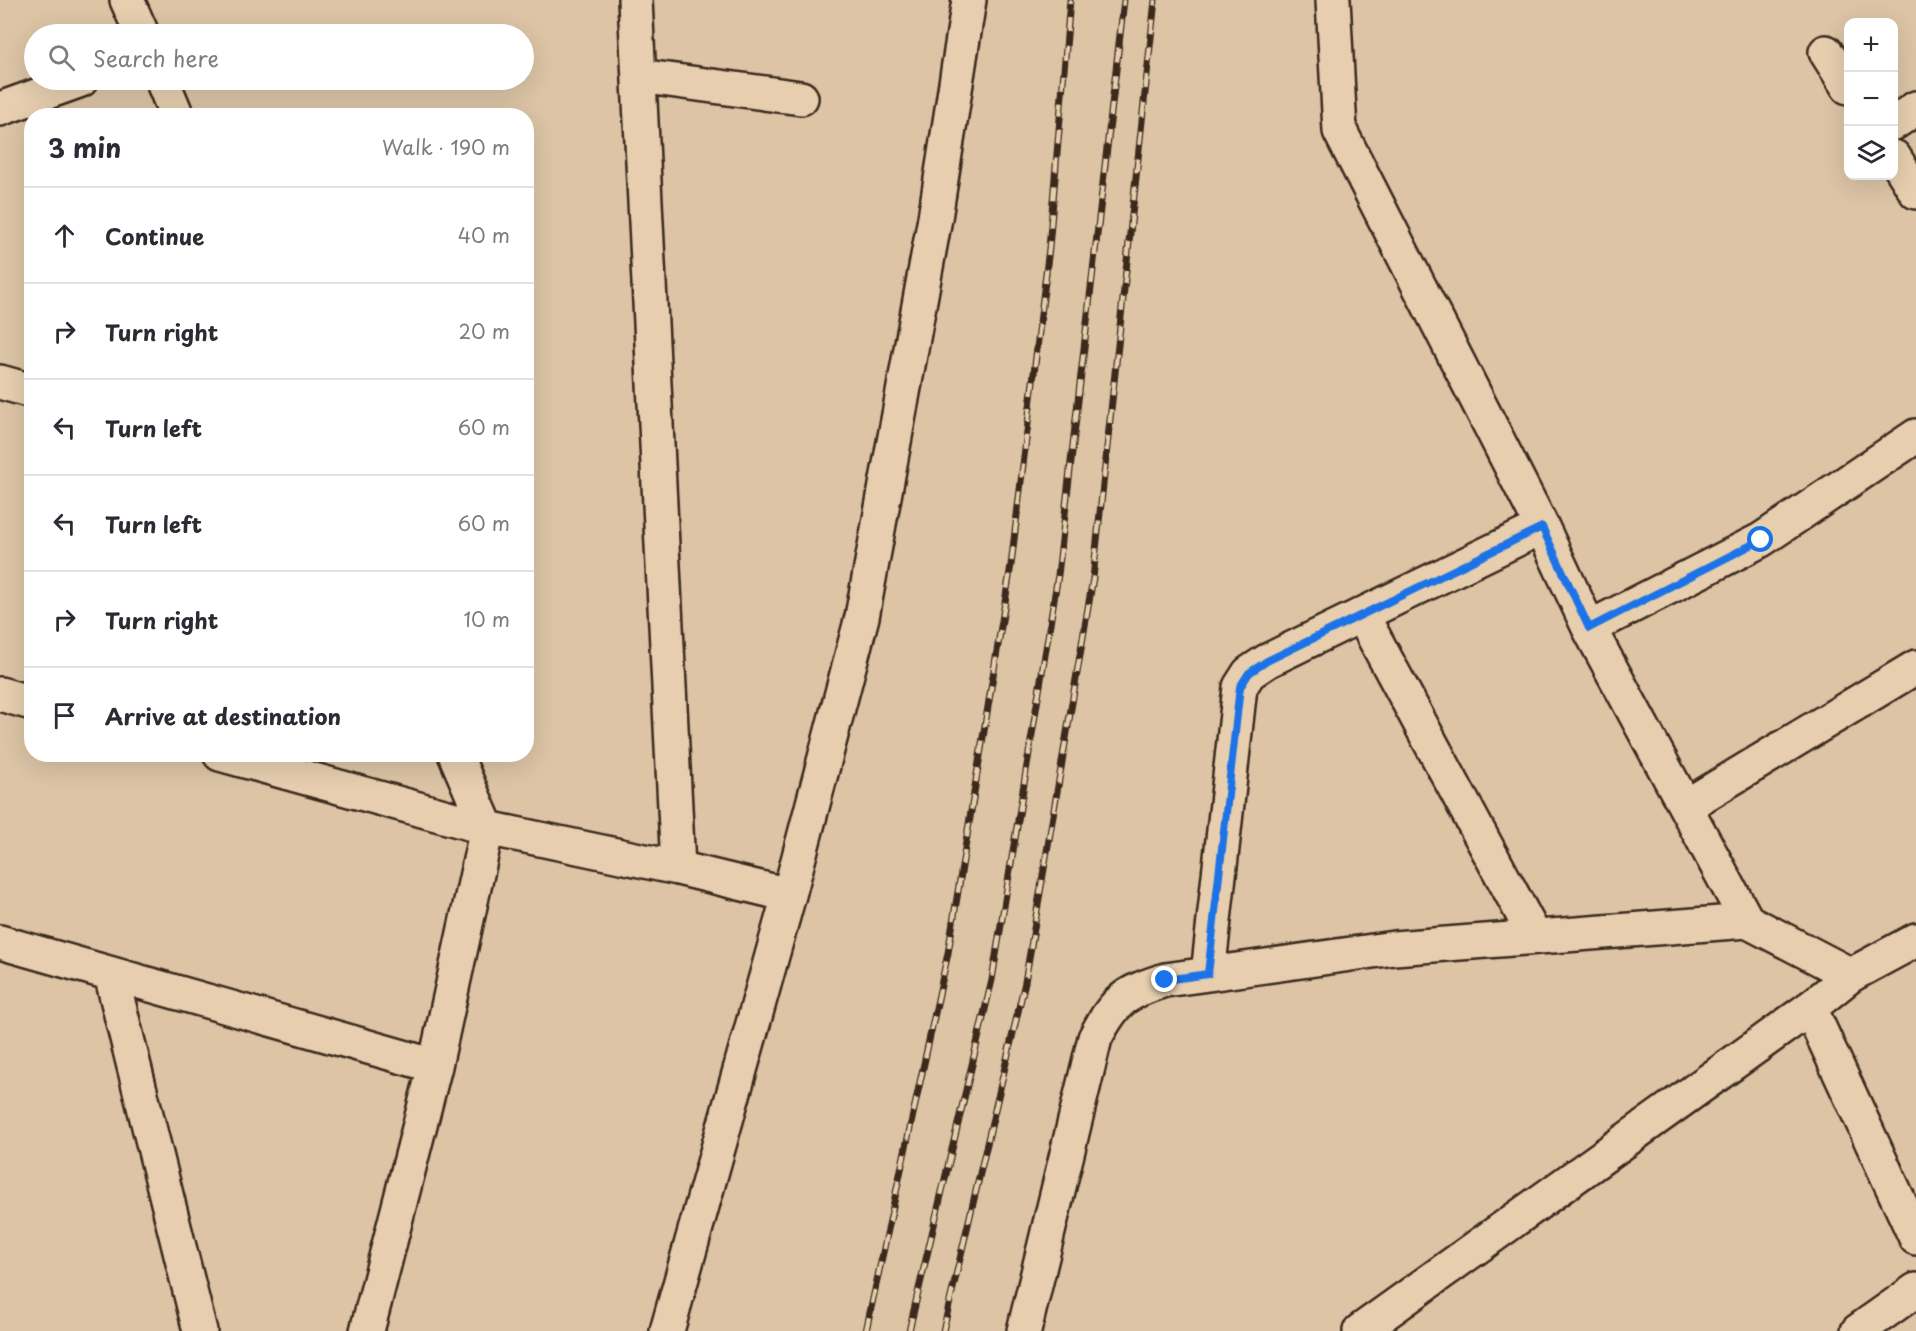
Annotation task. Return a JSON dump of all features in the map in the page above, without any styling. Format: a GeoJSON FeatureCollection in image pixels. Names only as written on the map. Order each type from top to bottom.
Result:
{"type":"FeatureCollection","features":[{"type":"Feature","properties":{"kind":"street"},"geometry":{"type":"LineString","coordinates":[[127,0],[138,24]]}},
{"type":"Feature","properties":{"kind":"street"},"geometry":{"type":"LineString","coordinates":[[635,0],[678,868]]}},
{"type":"Feature","properties":{"kind":"street"},"geometry":{"type":"LineString","coordinates":[[667,1331],[789,896],[862,617],[935,218],[969,0]]}},
{"type":"Feature","properties":{"kind":"street"},"geometry":{"type":"LineString","coordinates":[[1333,0],[1340,131],[1542,527],[1589,628],[1748,921]]}},
{"type":"Feature","properties":{"kind":"street"},"geometry":{"type":"LineString","coordinates":[[1826,52],[1844,81]]}},
{"type":"Feature","properties":{"kind":"street"},"geometry":{"type":"LineString","coordinates":[[639,76],[801,98]]}},
{"type":"Feature","properties":{"kind":"street"},"geometry":{"type":"LineString","coordinates":[[0,109],[53,90]]}},
{"type":"Feature","properties":{"kind":"street"},"geometry":{"type":"LineString","coordinates":[[166,90],[174,108]]}},
{"type":"Feature","properties":{"kind":"street"},"geometry":{"type":"LineString","coordinates":[[1898,120],[1916,108]]}},
{"type":"Feature","properties":{"kind":"street"},"geometry":{"type":"LineString","coordinates":[[1898,165],[1916,192]]}},
{"type":"Feature","properties":{"kind":"street"},"geometry":{"type":"LineString","coordinates":[[0,382],[24,389]]}},
{"type":"Feature","properties":{"kind":"street"},"geometry":{"type":"LineString","coordinates":[[1589,628],[1761,540],[1916,436]]}},
{"type":"Feature","properties":{"kind":"street"},"geometry":{"type":"LineString","coordinates":[[1208,974],[1240,687],[1249,673],[1267,661],[1542,527]]}},
{"type":"Feature","properties":{"kind":"street"},"geometry":{"type":"LineString","coordinates":[[1362,615],[1535,937]]}},
{"type":"Feature","properties":{"kind":"street"},"geometry":{"type":"LineString","coordinates":[[1686,806],[1916,667]]}},
{"type":"Feature","properties":{"kind":"street"},"geometry":{"type":"LineString","coordinates":[[0,694],[24,701]]}},
{"type":"Feature","properties":{"kind":"street"},"geometry":{"type":"LineString","coordinates":[[249,762],[487,828],[678,868],[789,896]]}},
{"type":"Feature","properties":{"kind":"street"},"geometry":{"type":"LineString","coordinates":[[367,1331],[435,1066],[487,828],[458,762]]}},
{"type":"Feature","properties":{"kind":"street"},"geometry":{"type":"LineString","coordinates":[[1024,1331],[1095,1038],[1110,1009],[1134,989],[1165,980],[1394,948],[1748,921],[1851,975]]}},
{"type":"Feature","properties":{"kind":"street"},"geometry":{"type":"LineString","coordinates":[[1360,1331],[1810,1008],[1851,975],[1916,940]]}},
{"type":"Feature","properties":{"kind":"street"},"geometry":{"type":"LineString","coordinates":[[0,942],[435,1066]]}},
{"type":"Feature","properties":{"kind":"street"},"geometry":{"type":"LineString","coordinates":[[111,974],[200,1331]]}},
{"type":"Feature","properties":{"kind":"street"},"geometry":{"type":"LineString","coordinates":[[1810,1008],[1916,1238]]}},
{"type":"Feature","properties":{"kind":"street"},"geometry":{"type":"LineString","coordinates":[[1858,1331],[1916,1290]]}},
{"type":"Feature","properties":{"kind":"railway"},"geometry":{"type":"LineString","coordinates":[[866,1331],[948,953],[1011,565],[1049,248],[1070,0]]}},
{"type":"Feature","properties":{"kind":"railway"},"geometry":{"type":"LineString","coordinates":[[909,1331],[992,980],[1058,575],[1124,0]]}},
{"type":"Feature","properties":{"kind":"railway"},"geometry":{"type":"LineString","coordinates":[[943,1331],[1025,982],[1093,578],[1155,0]]}},
{"type":"Feature","properties":{"kind":"route"},"geometry":{"type":"LineString","coordinates":[[1165,980],[1208,974],[1240,687],[1249,673],[1267,661],[1542,527],[1589,628],[1761,540]]}}]}
